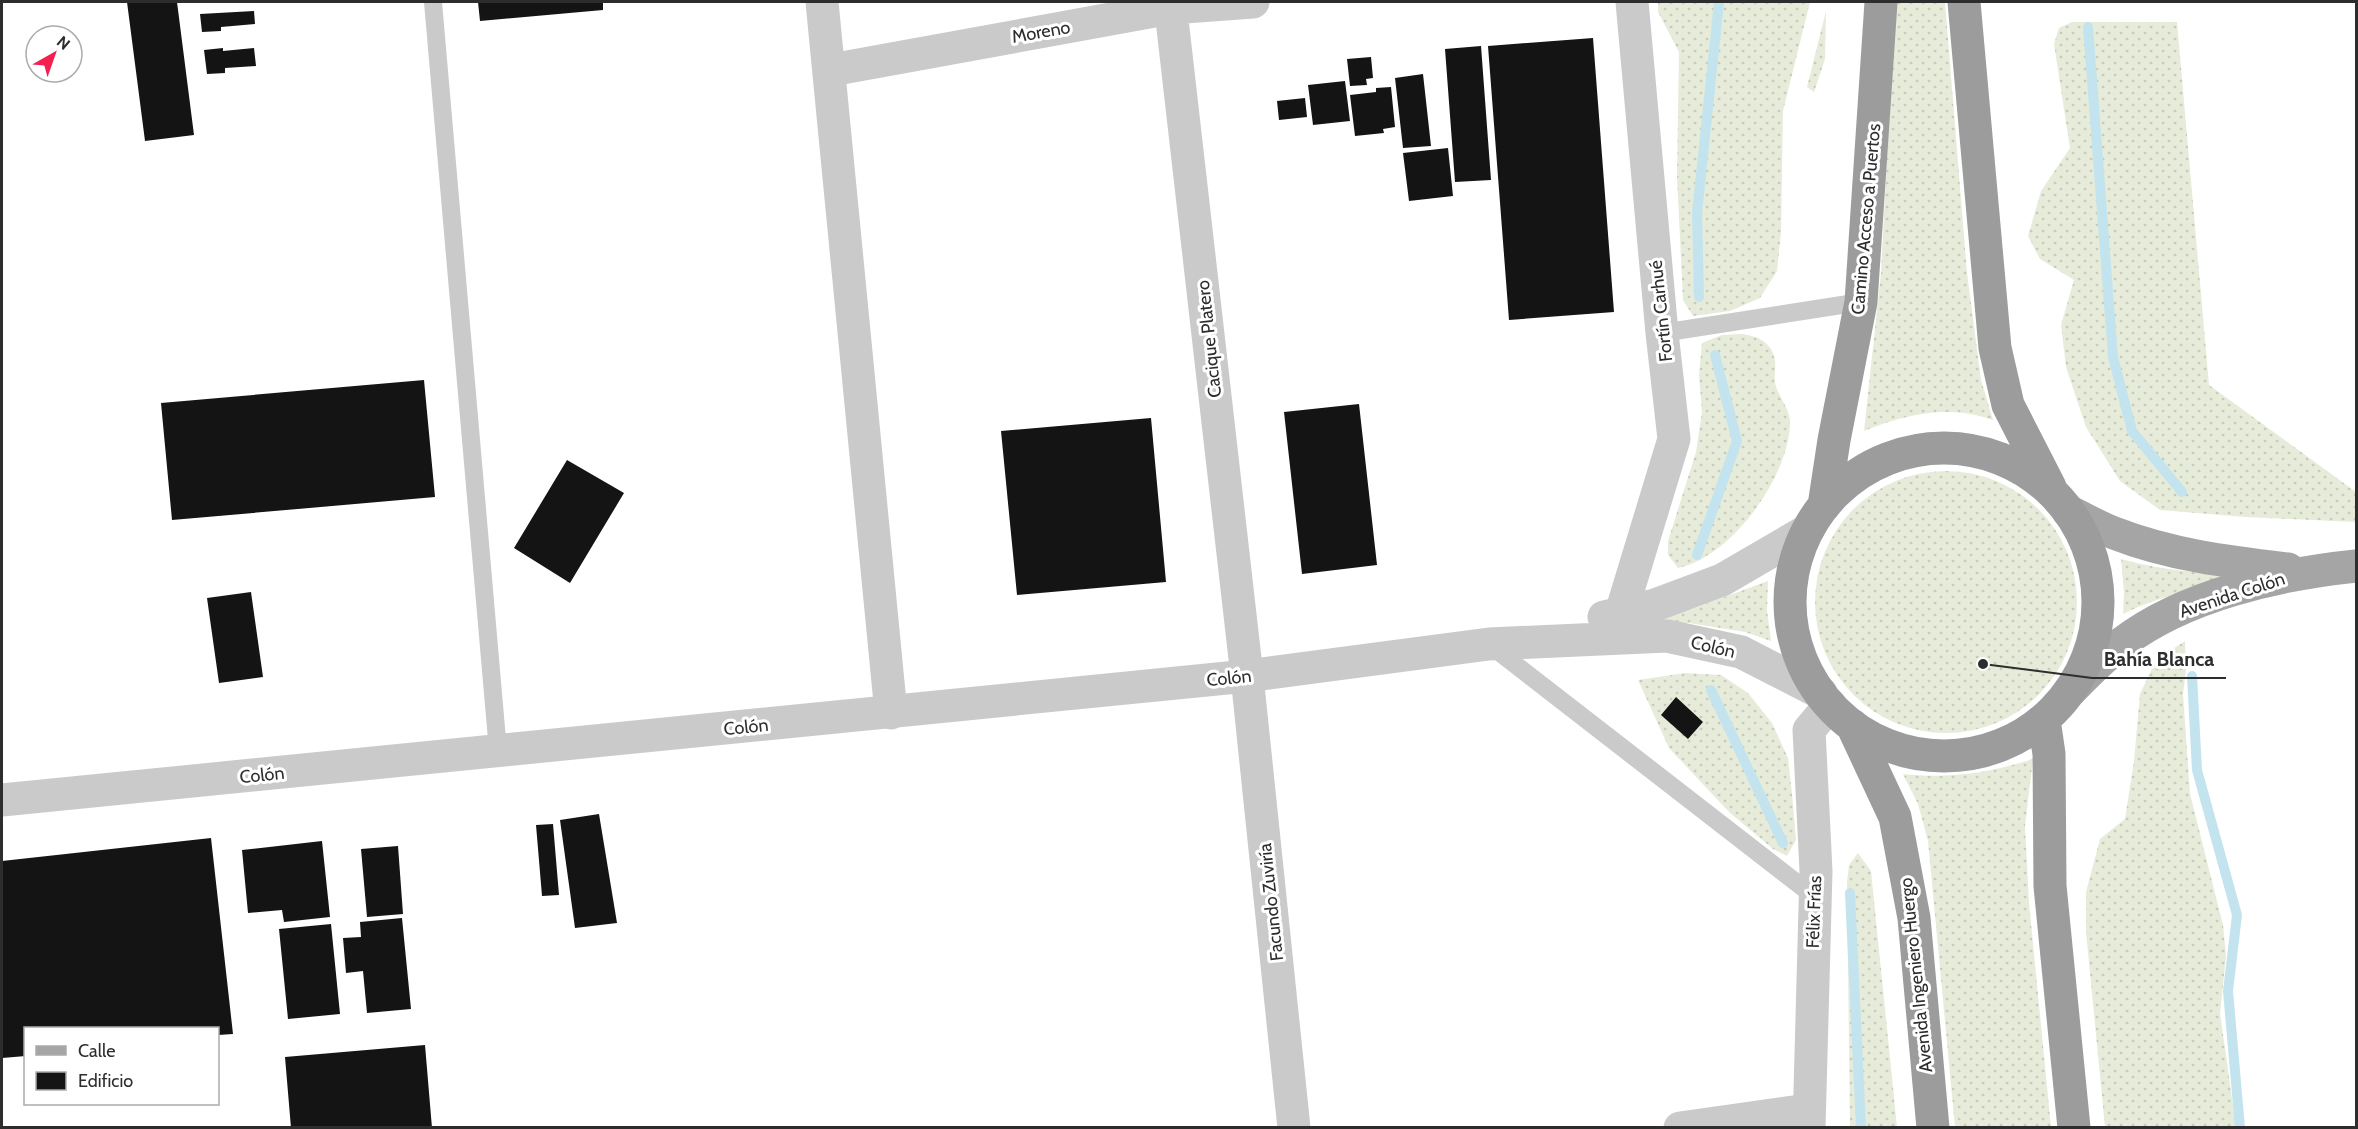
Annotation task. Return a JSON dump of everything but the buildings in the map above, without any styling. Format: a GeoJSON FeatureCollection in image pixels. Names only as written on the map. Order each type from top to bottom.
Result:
{"type":"FeatureCollection","features":[{"type":"Feature","properties":{"kind":"highway","name":"Camino Acceso a Puertos"},"geometry":{"type":"LineString","coordinates":[[1816,518],[1861,302],[1881,2]]}},
{"type":"Feature","properties":{"kind":"highway"},"geometry":{"type":"LineString","coordinates":[[1834,708],[1893,747],[1915,753],[1961,755],[2006,744],[2044,720],[2071,690],[2083,670],[2092,647],[2097,624],[2098,600],[2090,553],[2080,531],[2061,502],[2008,405],[1995,348],[1964,2]]}},
{"type":"Feature","properties":{"kind":"highway"},"geometry":{"type":"LineString","coordinates":[[1816,518],[1842,487],[1863,471],[1886,459],[1911,452],[1936,449],[1962,449],[2012,464],[2033,477],[2061,502]]}},
{"type":"Feature","properties":{"kind":"highway","name":"Avenida Ingeniero Huergo"},"geometry":{"type":"LineString","coordinates":[[1816,518],[1794,571],[1791,613],[1794,635],[1809,675],[1834,708],[1895,817],[1914,918],[1933,1128]]}},
{"type":"Feature","properties":{"kind":"highway"},"geometry":{"type":"LineString","coordinates":[[2044,720],[2049,754],[2050,886],[2074,1128]]}},
{"type":"Feature","properties":{"kind":"main road","name":"Avenida Colón"},"geometry":{"type":"LineString","coordinates":[[2061,502],[2114,533],[2163,548],[2237,563],[2311,571]]}},
{"type":"Feature","properties":{"kind":"main road","name":"Avenida Colón"},"geometry":{"type":"LineString","coordinates":[[2071,690],[2122,643],[2177,611],[2236,590],[2311,571],[2356,566]]}},
{"type":"Feature","properties":{"kind":"street"},"geometry":{"type":"LineString","coordinates":[[822,2],[831,70],[891,713]]}},
{"type":"Feature","properties":{"kind":"street","name":"Moreno"},"geometry":{"type":"LineString","coordinates":[[831,70],[1171,5],[1253,2]]}},
{"type":"Feature","properties":{"kind":"street","name":"Fortín Carhué"},"geometry":{"type":"LineString","coordinates":[[1621,613],[1674,439],[1662,333],[1632,2]]}},
{"type":"Feature","properties":{"kind":"street","name":"Cacique Platero"},"geometry":{"type":"LineString","coordinates":[[1171,5],[1247,676]]}},
{"type":"Feature","properties":{"kind":"street","name":"Colón"},"geometry":{"type":"LineString","coordinates":[[1489,644],[1655,605],[1722,580],[1816,518]]}},
{"type":"Feature","properties":{"kind":"street","name":"Colón"},"geometry":{"type":"LineString","coordinates":[[2,800],[1247,676],[1489,644],[1667,636],[1741,652],[1834,708]]}},
{"type":"Feature","properties":{"kind":"street","name":"Facundo Zuviría"},"geometry":{"type":"LineString","coordinates":[[1247,676],[1294,1128]]}},
{"type":"Feature","properties":{"kind":"street","name":"Félix Frías"},"geometry":{"type":"LineString","coordinates":[[1809,1119],[1816,871],[1809,730],[1834,708]]}},
{"type":"Feature","properties":{"kind":"street"},"geometry":{"type":"LineString","coordinates":[[1680,1128],[1809,1119]]}},
{"type":"Feature","properties":{"kind":"lane"},"geometry":{"type":"LineString","coordinates":[[433,2],[498,752]]}},
{"type":"Feature","properties":{"kind":"lane"},"geometry":{"type":"LineString","coordinates":[[1662,333],[1861,302]]}},
{"type":"Feature","properties":{"kind":"lane"},"geometry":{"type":"LineString","coordinates":[[1489,644],[1815,897]]}},
{"type":"Feature","properties":{"kind":"green space"},"geometry":{"type":"Polygon","coordinates":[[[1658,2],[1810,2],[1783,111],[1781,232],[1777,271],[1760,298],[1730,311],[1693,316],[1683,300],[1677,176],[1679,52],[1658,12],[1658,2]]]}},
{"type":"Feature","properties":{"kind":"green space"},"geometry":{"type":"Polygon","coordinates":[[[1895,2],[1945,2],[1967,273],[1981,380],[1993,420],[1960,413],[1927,413],[1895,420],[1864,431],[1881,273],[1895,2]]]}},
{"type":"Feature","properties":{"kind":"green space"},"geometry":{"type":"Polygon","coordinates":[[[1826,11],[1825,59],[1814,92],[1807,87],[1826,11]]]}},
{"type":"Feature","properties":{"kind":"green space"},"geometry":{"type":"Polygon","coordinates":[[[2072,22],[2177,22],[2209,385],[2356,492],[2356,522],[2160,510],[2120,481],[2086,427],[2066,367],[2061,325],[2074,280],[2040,259],[2028,236],[2041,191],[2070,148],[2054,44],[2059,28],[2072,22]]]}},
{"type":"Feature","properties":{"kind":"green space"},"geometry":{"type":"Polygon","coordinates":[[[1742,334],[1763,341],[1771,349],[1775,363],[1775,383],[1790,422],[1787,443],[1780,466],[1769,489],[1737,531],[1718,548],[1698,561],[1678,568],[1668,555],[1668,541],[1696,452],[1702,412],[1699,375],[1702,343],[1722,335],[1742,334]]]}},
{"type":"Feature","properties":{"kind":"green space"},"geometry":{"type":"Polygon","coordinates":[[[1946,471],[1971,474],[1996,481],[2019,493],[2047,519],[2067,552],[2074,577],[2077,602],[2074,627],[2067,652],[2055,675],[2029,703],[1996,723],[1971,730],[1946,733],[1921,730],[1896,723],[1873,711],[1845,685],[1825,652],[1818,627],[1815,602],[1818,577],[1825,552],[1837,529],[1863,501],[1896,481],[1921,474],[1946,471]]]}},
{"type":"Feature","properties":{"kind":"green space"},"geometry":{"type":"Polygon","coordinates":[[[2121,559],[2183,571],[2246,574],[2168,596],[2123,614],[2121,559]]]}},
{"type":"Feature","properties":{"kind":"green space"},"geometry":{"type":"Polygon","coordinates":[[[1768,581],[1767,610],[1771,641],[1745,632],[1689,623],[1622,626],[1689,610],[1768,581]]]}},
{"type":"Feature","properties":{"kind":"green space"},"geometry":{"type":"Polygon","coordinates":[[[2185,641],[2186,671],[2183,694],[2190,794],[2223,925],[2226,956],[2220,1013],[2236,1127],[2105,1127],[2086,932],[2086,892],[2100,839],[2125,819],[2134,761],[2140,694],[2156,660],[2185,641]]]}},
{"type":"Feature","properties":{"kind":"green space"},"geometry":{"type":"Polygon","coordinates":[[[1685,673],[1721,675],[1748,693],[1772,723],[1788,758],[1796,840],[1787,856],[1773,849],[1729,812],[1669,748],[1638,680],[1685,673]]]}},
{"type":"Feature","properties":{"kind":"green space"},"geometry":{"type":"Polygon","coordinates":[[[2033,759],[2025,826],[2029,903],[2051,1127],[1955,1127],[1928,841],[1918,804],[1903,774],[1936,776],[1969,774],[2033,759]]]}},
{"type":"Feature","properties":{"kind":"green space"},"geometry":{"type":"Polygon","coordinates":[[[1858,853],[1871,871],[1897,1127],[1850,1127],[1847,881],[1849,865],[1858,853]]]}},
{"type":"Feature","properties":{"kind":"waterway"},"geometry":{"type":"LineString","coordinates":[[1699,297],[1697,213],[1719,2]]}},
{"type":"Feature","properties":{"kind":"waterway"},"geometry":{"type":"LineString","coordinates":[[2088,27],[2113,357],[2132,431],[2182,492]]}},
{"type":"Feature","properties":{"kind":"waterway"},"geometry":{"type":"LineString","coordinates":[[1697,555],[1737,441],[1715,355]]}},
{"type":"Feature","properties":{"kind":"waterway"},"geometry":{"type":"LineString","coordinates":[[2192,676],[2197,770],[2237,915],[2228,991],[2240,1128]]}},
{"type":"Feature","properties":{"kind":"waterway"},"geometry":{"type":"LineString","coordinates":[[1711,690],[1783,843]]}},
{"type":"Feature","properties":{"kind":"waterway"},"geometry":{"type":"LineString","coordinates":[[1850,893],[1861,1128]]}},
{"type":"Feature","properties":{"kind":"place","name":"Bahía Blanca"},"geometry":{"type":"Point","coordinates":[1983,664]}}]}
